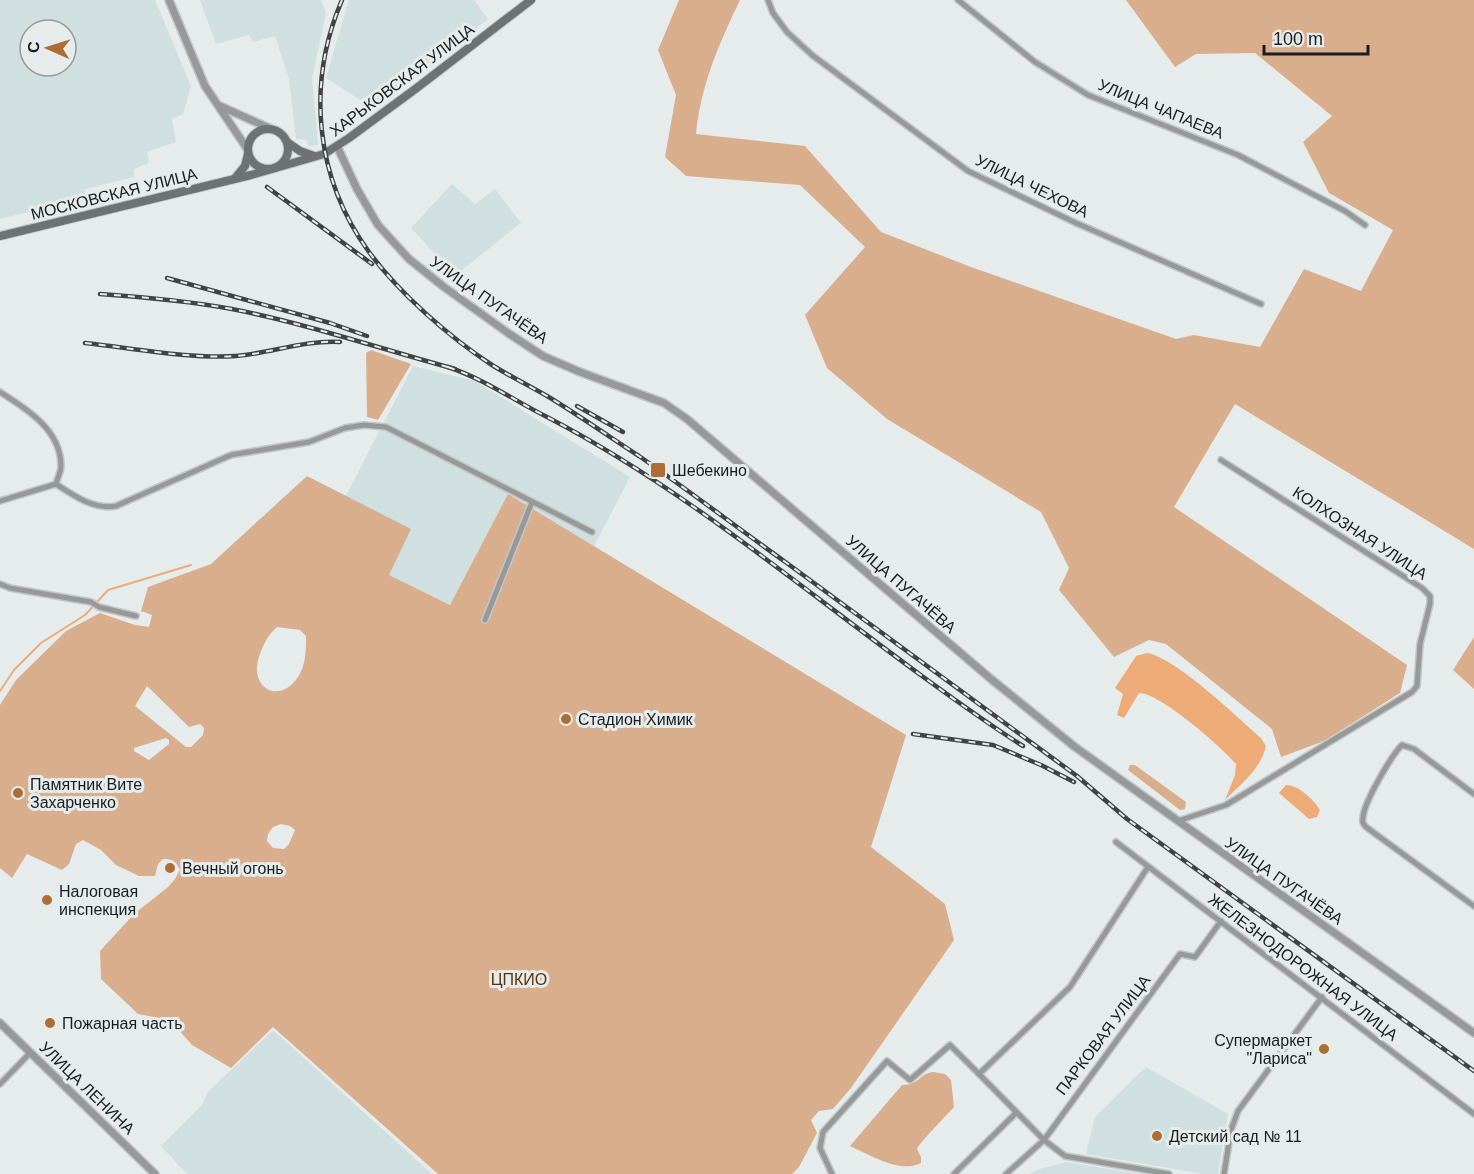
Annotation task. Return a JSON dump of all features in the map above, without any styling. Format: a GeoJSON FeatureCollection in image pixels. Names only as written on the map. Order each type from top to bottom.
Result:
{"type":"FeatureCollection","features":[{"type":"Feature","properties":{"kind":"main road","name":"ХАРЬКОВСКАЯ УЛИЦА"},"geometry":{"type":"LineString","coordinates":[[274,168],[316,156],[337,146],[531,0]]}},
{"type":"Feature","properties":{"kind":"main road"},"geometry":{"type":"LineString","coordinates":[[235,178],[245,166],[250,139],[258,131],[269,128],[280,132],[287,142],[300,150],[316,156]]}},
{"type":"Feature","properties":{"kind":"main road"},"geometry":{"type":"LineString","coordinates":[[248,151],[255,164],[264,168],[274,168],[286,158],[287,142]]}},
{"type":"Feature","properties":{"kind":"main road","name":"МОСКОВСКАЯ УЛИЦА"},"geometry":{"type":"LineString","coordinates":[[0,236],[274,168]]}},
{"type":"Feature","properties":{"kind":"street"},"geometry":{"type":"LineString","coordinates":[[169,0],[205,86],[248,151]]}},
{"type":"Feature","properties":{"kind":"street","name":"УЛИЦА ЧЕХОВА"},"geometry":{"type":"LineString","coordinates":[[768,0],[773,13],[787,32],[812,55],[968,171],[1076,223],[1261,304]]}},
{"type":"Feature","properties":{"kind":"street","name":"УЛИЦА ЧАПАЕВА"},"geometry":{"type":"LineString","coordinates":[[958,0],[1035,62],[1088,95],[1238,155],[1345,211],[1365,225]]}},
{"type":"Feature","properties":{"kind":"street"},"geometry":{"type":"LineString","coordinates":[[218,105],[269,128]]}},
{"type":"Feature","properties":{"kind":"street","name":"УЛИЦА ПУГАЧЁВА"},"geometry":{"type":"LineString","coordinates":[[337,146],[357,189],[378,225],[408,259],[499,327],[543,356],[664,403],[687,419],[991,679],[1075,747],[1474,1033]]}},
{"type":"Feature","properties":{"kind":"street"},"geometry":{"type":"LineString","coordinates":[[0,392],[32,412],[47,429],[58,447],[61,467],[56,484]]}},
{"type":"Feature","properties":{"kind":"street"},"geometry":{"type":"LineString","coordinates":[[56,484],[72,495],[106,508],[116,506],[231,455],[309,442],[345,428],[364,425],[386,428],[592,532]]}},
{"type":"Feature","properties":{"kind":"street","name":"КОЛХОЗНАЯ УЛИЦА"},"geometry":{"type":"LineString","coordinates":[[1178,821],[1226,805],[1412,692],[1416,686],[1420,644],[1430,603],[1430,596],[1422,588],[1221,460]]}},
{"type":"Feature","properties":{"kind":"street"},"geometry":{"type":"LineString","coordinates":[[0,501],[56,484]]}},
{"type":"Feature","properties":{"kind":"street"},"geometry":{"type":"LineString","coordinates":[[485,621],[532,502]]}},
{"type":"Feature","properties":{"kind":"street"},"geometry":{"type":"LineString","coordinates":[[0,584],[10,588],[91,602],[99,607],[136,616]]}},
{"type":"Feature","properties":{"kind":"street"},"geometry":{"type":"LineString","coordinates":[[1474,794],[1414,749],[1402,745],[1376,787],[1362,821],[1366,827],[1474,906]]}},
{"type":"Feature","properties":{"kind":"street","name":"ЖЕЛЕЗНОДОРОЖНАЯ УЛИЦА"},"geometry":{"type":"LineString","coordinates":[[1116,842],[1474,1114]]}},
{"type":"Feature","properties":{"kind":"street"},"geometry":{"type":"LineString","coordinates":[[979,1074],[1070,987],[1148,867]]}},
{"type":"Feature","properties":{"kind":"street","name":"ПАРКОВАЯ УЛИЦА"},"geometry":{"type":"LineString","coordinates":[[1006,1174],[1044,1140],[1180,954],[1195,957],[1221,921]]}},
{"type":"Feature","properties":{"kind":"street"},"geometry":{"type":"LineString","coordinates":[[1224,1174],[1231,1130],[1238,1111],[1322,997]]}},
{"type":"Feature","properties":{"kind":"street","name":"УЛИЦА ЛЕНИНА"},"geometry":{"type":"LineString","coordinates":[[0,1023],[155,1174]]}},
{"type":"Feature","properties":{"kind":"street"},"geometry":{"type":"LineString","coordinates":[[832,1174],[820,1148],[823,1132],[887,1061],[910,1080],[950,1045],[1016,1113],[1044,1140],[1065,1156],[1169,1174]]}},
{"type":"Feature","properties":{"kind":"street"},"geometry":{"type":"LineString","coordinates":[[0,1084],[31,1052]]}},
{"type":"Feature","properties":{"kind":"street"},"geometry":{"type":"LineString","coordinates":[[954,1174],[1016,1113]]}},
{"type":"Feature","properties":{"kind":"shaded area"},"geometry":{"type":"Polygon","coordinates":[[[0,0],[155,0],[191,86],[183,114],[172,119],[176,142],[147,152],[149,163],[134,169],[134,177],[85,189],[86,198],[0,219],[0,0]]]}},
{"type":"Feature","properties":{"kind":"shaded area"},"geometry":{"type":"Polygon","coordinates":[[[200,0],[321,0],[326,13],[312,78],[318,145],[308,146],[307,140],[296,139],[289,79],[275,36],[253,42],[249,35],[216,44],[200,0]]]}},
{"type":"Feature","properties":{"kind":"shaded area"},"geometry":{"type":"Polygon","coordinates":[[[349,0],[474,0],[488,19],[371,107],[326,78],[349,0]]]}},
{"type":"Feature","properties":{"kind":"shaded area"},"geometry":{"type":"Polygon","coordinates":[[[452,184],[475,204],[495,189],[521,223],[462,270],[452,272],[411,228],[452,184]]]}},
{"type":"Feature","properties":{"kind":"shaded area"},"geometry":{"type":"Polygon","coordinates":[[[413,366],[475,381],[630,477],[594,546],[508,494],[450,605],[389,575],[346,496],[413,366]]]}},
{"type":"Feature","properties":{"kind":"shaded area"},"geometry":{"type":"Polygon","coordinates":[[[1147,653],[1174,665],[1189,676],[1261,738],[1266,746],[1255,769],[1225,800],[1235,775],[1236,764],[1190,722],[1149,695],[1139,693],[1124,718],[1117,715],[1123,694],[1115,688],[1136,656],[1147,653]]]}},
{"type":"Feature","properties":{"kind":"shaded area"},"geometry":{"type":"Polygon","coordinates":[[[1286,785],[1300,790],[1313,801],[1320,810],[1317,817],[1309,819],[1279,793],[1286,785]]]}},
{"type":"Feature","properties":{"kind":"shaded area"},"geometry":{"type":"Polygon","coordinates":[[[273,1030],[432,1174],[187,1174],[161,1146],[202,1105],[208,1092],[273,1030]]]}},
{"type":"Feature","properties":{"kind":"shaded area","name":"Детский сад № 11"},"geometry":{"type":"Polygon","coordinates":[[[1146,1067],[1228,1114],[1218,1174],[1204,1174],[1086,1154],[1095,1117],[1146,1067]]]}},
{"type":"Feature","properties":{"kind":"shaded area"},"geometry":{"type":"Polygon","coordinates":[[[1066,1162],[1140,1174],[1030,1174],[1036,1170],[1066,1162]]]}},
{"type":"Feature","properties":{"kind":"green space"},"geometry":{"type":"Polygon","coordinates":[[[679,0],[740,0],[718,49],[707,81],[696,134],[805,146],[881,232],[971,267],[1176,339],[1194,335],[1260,347],[1304,269],[1361,291],[1393,230],[1329,193],[1303,142],[1332,116],[1255,53],[1196,54],[1175,67],[1126,0],[1474,0],[1474,549],[1235,404],[1174,507],[1407,665],[1400,693],[1324,741],[1281,757],[1272,729],[1166,644],[1149,640],[1114,657],[1059,590],[1069,568],[1041,512],[887,419],[827,368],[805,315],[865,247],[800,185],[686,176],[665,157],[676,95],[658,50],[679,0]]]}},
{"type":"Feature","properties":{"kind":"green space"},"geometry":{"type":"Polygon","coordinates":[[[371,350],[411,364],[378,420],[367,417],[366,353],[371,350]]]}},
{"type":"Feature","properties":{"kind":"green space","name":"ЦПКИО"},"geometry":{"type":"Polygon","coordinates":[[[307,476],[411,529],[389,575],[450,605],[508,494],[906,735],[871,847],[945,904],[954,940],[851,1088],[833,1109],[819,1111],[811,1120],[817,1133],[799,1167],[792,1174],[438,1174],[273,1027],[231,1068],[192,1045],[170,1020],[138,1014],[101,979],[100,951],[134,914],[168,887],[180,870],[174,861],[163,859],[158,864],[155,876],[139,876],[116,865],[101,850],[83,840],[76,844],[69,864],[62,870],[27,854],[12,878],[0,868],[0,705],[16,680],[66,631],[100,613],[135,625],[149,627],[152,615],[141,611],[148,587],[211,564],[307,476]],[[277,627],[269,636],[260,654],[257,666],[258,676],[267,689],[282,690],[290,686],[301,672],[306,652],[306,636],[300,630],[277,627]],[[147,686],[135,706],[186,747],[191,747],[203,735],[204,728],[200,724],[189,727],[147,686]],[[166,738],[134,748],[134,751],[149,760],[169,744],[169,740],[166,738]],[[281,824],[273,827],[268,834],[267,841],[273,848],[284,849],[289,844],[295,830],[281,824]]]}},
{"type":"Feature","properties":{"kind":"green space"},"geometry":{"type":"Polygon","coordinates":[[[1474,637],[1474,689],[1453,670],[1474,637]]]}},
{"type":"Feature","properties":{"kind":"green space"},"geometry":{"type":"Polygon","coordinates":[[[1130,765],[1135,765],[1186,802],[1185,809],[1180,810],[1128,770],[1130,765]]]}},
{"type":"Feature","properties":{"kind":"green space"},"geometry":{"type":"Polygon","coordinates":[[[934,1072],[945,1074],[951,1080],[954,1107],[917,1149],[921,1163],[913,1166],[895,1165],[850,1146],[902,1085],[912,1083],[925,1074],[934,1072]]]}},
{"type":"Feature","properties":{"kind":"waterway"},"geometry":{"type":"LineString","coordinates":[[0,691],[14,670],[41,643],[85,615],[108,590],[191,565]]}},
{"type":"Feature","properties":{"kind":"railway"},"geometry":{"type":"LineString","coordinates":[[342,0],[323,64],[320,97],[327,162],[337,193],[351,223],[369,252],[410,298],[442,328],[476,354],[563,406],[675,482],[1077,776],[1127,819],[1474,1071]]}},
{"type":"Feature","properties":{"kind":"railway"},"geometry":{"type":"LineString","coordinates":[[267,187],[372,264]]}},
{"type":"Feature","properties":{"kind":"railway"},"geometry":{"type":"LineString","coordinates":[[167,278],[330,323],[367,336]]}},
{"type":"Feature","properties":{"kind":"railway"},"geometry":{"type":"LineString","coordinates":[[100,294],[232,309],[316,329],[455,369]]}},
{"type":"Feature","properties":{"kind":"railway"},"geometry":{"type":"LineString","coordinates":[[85,343],[180,355],[218,357],[314,343],[340,342]]}},
{"type":"Feature","properties":{"kind":"railway"},"geometry":{"type":"LineString","coordinates":[[448,367],[499,391],[647,475],[740,540],[984,721],[1023,746]]}},
{"type":"Feature","properties":{"kind":"railway"},"geometry":{"type":"LineString","coordinates":[[577,406],[623,432]]}},
{"type":"Feature","properties":{"kind":"railway"},"geometry":{"type":"LineString","coordinates":[[913,734],[993,745],[1074,782]]}},
{"type":"Feature","properties":{"kind":"place","name":"Шебекино"},"geometry":{"type":"Point","coordinates":[658,470]}},
{"type":"Feature","properties":{"kind":"place","name":"Стадион Химик"},"geometry":{"type":"Point","coordinates":[566,719]}},
{"type":"Feature","properties":{"kind":"place","name":"Памятник Вите Захарченко"},"geometry":{"type":"Point","coordinates":[18,793]}},
{"type":"Feature","properties":{"kind":"place","name":"Вечный огонь"},"geometry":{"type":"Point","coordinates":[170,868]}},
{"type":"Feature","properties":{"kind":"place","name":"Налоговая инспекция"},"geometry":{"type":"Point","coordinates":[47,900]}},
{"type":"Feature","properties":{"kind":"place","name":"Пожарная часть"},"geometry":{"type":"Point","coordinates":[50,1023]}},
{"type":"Feature","properties":{"kind":"place","name":"Супермаркет \"Лариса\""},"geometry":{"type":"Point","coordinates":[1324,1049]}},
{"type":"Feature","properties":{"kind":"place","name":"Детский сад № 11"},"geometry":{"type":"Point","coordinates":[1157,1136]}}]}
